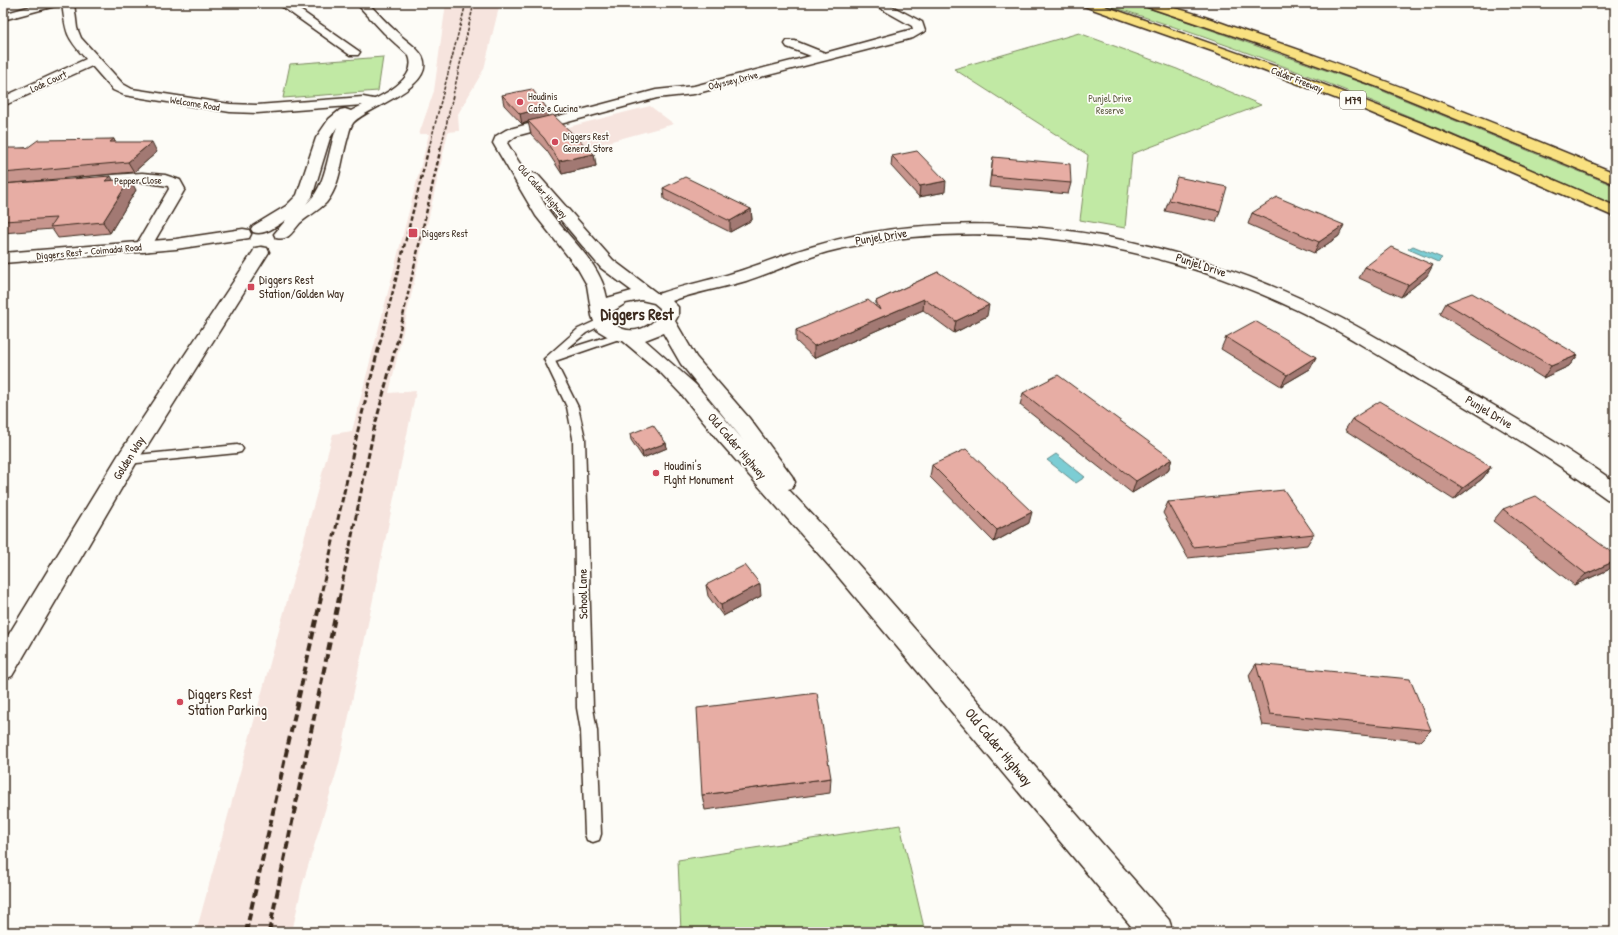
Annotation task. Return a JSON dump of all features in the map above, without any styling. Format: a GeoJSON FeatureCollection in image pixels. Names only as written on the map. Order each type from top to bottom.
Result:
{"type":"FeatureCollection","features":[{"type":"Feature","properties":{"kind":"highway","name":"Calder Freeway"},"geometry":{"type":"LineString","coordinates":[[1084,3],[1182,35],[1345,97],[1506,162],[1615,212]]}},
{"type":"Feature","properties":{"kind":"highway","name":"Calder Freeway"},"geometry":{"type":"LineString","coordinates":[[1146,3],[1208,23],[1372,81],[1549,150],[1615,179]]}},
{"type":"Feature","properties":{"kind":"street"},"geometry":{"type":"LineString","coordinates":[[3,17],[55,3]]}},
{"type":"Feature","properties":{"kind":"street","name":"Welcome Road"},"geometry":{"type":"LineString","coordinates":[[68,3],[71,28],[75,39],[93,61],[118,87],[129,92],[230,108],[257,109],[372,102]]}},
{"type":"Feature","properties":{"kind":"street"},"geometry":{"type":"LineString","coordinates":[[283,3],[354,52]]}},
{"type":"Feature","properties":{"kind":"street"},"geometry":{"type":"LineString","coordinates":[[242,247],[259,229],[292,210],[304,197],[323,138],[339,117],[403,87],[415,75],[417,60],[414,54],[395,38],[362,3]]}},
{"type":"Feature","properties":{"kind":"street","name":"Odyssey Drive"},"geometry":{"type":"LineString","coordinates":[[503,147],[503,137],[511,133],[656,94],[694,90],[914,34],[919,31],[920,26],[918,24],[876,3]]}},
{"type":"Feature","properties":{"kind":"street"},"geometry":{"type":"LineString","coordinates":[[242,247],[278,244],[282,234],[294,220],[319,202],[328,188],[344,127],[352,117],[392,87],[406,73],[408,66],[406,59],[395,38]]}},
{"type":"Feature","properties":{"kind":"street"},"geometry":{"type":"LineString","coordinates":[[791,44],[824,57]]}},
{"type":"Feature","properties":{"kind":"street","name":"Lode Court"},"geometry":{"type":"LineString","coordinates":[[3,102],[93,61]]}},
{"type":"Feature","properties":{"kind":"street","name":"Old Calder Highway"},"geometry":{"type":"LineString","coordinates":[[503,147],[533,178],[607,264],[655,297]]}},
{"type":"Feature","properties":{"kind":"street","name":"Old Calder Highway"},"geometry":{"type":"LineString","coordinates":[[503,147],[544,216],[586,267],[596,285],[602,319]]}},
{"type":"Feature","properties":{"kind":"street","name":"Pepper Close"},"geometry":{"type":"LineString","coordinates":[[71,184],[146,178],[165,179],[175,183],[177,189],[143,247]]}},
{"type":"Feature","properties":{"kind":"street"},"geometry":{"type":"LineString","coordinates":[[259,229],[274,229],[282,234]]}},
{"type":"Feature","properties":{"kind":"street","name":"Punjel Drive"},"geometry":{"type":"LineString","coordinates":[[668,319],[701,295],[737,278],[800,255],[845,243],[923,231],[958,229],[1038,231],[1081,236],[1148,249],[1231,275],[1326,318],[1517,428],[1615,493]]}},
{"type":"Feature","properties":{"kind":"street","name":"Diggers Rest - Coimadai Road"},"geometry":{"type":"LineString","coordinates":[[3,258],[176,244],[199,248],[242,247]]}},
{"type":"Feature","properties":{"kind":"street","name":"Golden Way"},"geometry":{"type":"LineString","coordinates":[[3,668],[127,460],[242,247]]}},
{"type":"Feature","properties":{"kind":"street","name":"Punjel Drive"},"geometry":{"type":"LineString","coordinates":[[655,297],[737,278]]}},
{"type":"Feature","properties":{"kind":"street"},"geometry":{"type":"LineString","coordinates":[[629,296],[655,297],[666,304],[670,310],[668,319],[650,332],[625,335],[608,330],[602,319],[604,310],[610,304],[629,296]]}},
{"type":"Feature","properties":{"kind":"street","name":"Old Calder Highway"},"geometry":{"type":"LineString","coordinates":[[668,319],[688,360],[742,423],[840,561]]}},
{"type":"Feature","properties":{"kind":"street","name":"Old Calder Highway"},"geometry":{"type":"LineString","coordinates":[[625,335],[668,369],[689,390],[726,435],[840,561],[1157,932]]}},
{"type":"Feature","properties":{"kind":"lane"},"geometry":{"type":"LineString","coordinates":[[549,360],[582,331],[602,319]]}},
{"type":"Feature","properties":{"kind":"lane"},"geometry":{"type":"LineString","coordinates":[[549,360],[625,335]]}},
{"type":"Feature","properties":{"kind":"lane","name":"School Lane"},"geometry":{"type":"LineString","coordinates":[[549,360],[568,393],[573,406],[579,438],[585,708],[589,731],[593,834]]}},
{"type":"Feature","properties":{"kind":"lane"},"geometry":{"type":"LineString","coordinates":[[127,460],[237,449]]}},
{"type":"Feature","properties":{"kind":"shaded area"},"geometry":{"type":"Polygon","coordinates":[[[446,3],[500,3],[484,69],[458,114],[459,131],[448,132],[389,393],[416,391],[339,764],[302,886],[292,932],[196,932],[333,434],[352,431],[429,134],[419,134],[434,91],[446,3]]]}},
{"type":"Feature","properties":{"kind":"shaded area"},"geometry":{"type":"Polygon","coordinates":[[[650,106],[674,124],[553,157],[533,136],[650,106]]]}},
{"type":"Feature","properties":{"kind":"green space"},"geometry":{"type":"Polygon","coordinates":[[[1100,3],[1134,3],[1368,85],[1615,186],[1615,206],[1360,96],[1231,47],[1100,3]]]}},
{"type":"Feature","properties":{"kind":"green space","name":"Punjel Drive Reserve"},"geometry":{"type":"Polygon","coordinates":[[[1079,33],[1177,69],[1261,105],[1132,154],[1125,228],[1080,220],[1088,155],[954,69],[1079,33]]]}},
{"type":"Feature","properties":{"kind":"green space"},"geometry":{"type":"Polygon","coordinates":[[[383,57],[378,91],[283,98],[290,64],[383,57]]]}},
{"type":"Feature","properties":{"kind":"green space"},"geometry":{"type":"Polygon","coordinates":[[[900,825],[925,932],[681,932],[678,860],[900,825]]]}},
{"type":"Feature","properties":{"kind":"water"},"geometry":{"type":"Polygon","coordinates":[[[1413,246],[1442,258],[1438,262],[1408,249],[1413,246]]]}},
{"type":"Feature","properties":{"kind":"water"},"geometry":{"type":"Polygon","coordinates":[[[1056,454],[1085,477],[1076,483],[1047,460],[1056,454]]]}},
{"type":"Feature","properties":{"kind":"building"},"geometry":{"type":"Polygon","coordinates":[[[532,89],[546,107],[520,114],[502,95],[532,89]]]}},
{"type":"Feature","properties":{"kind":"building"},"geometry":{"type":"Polygon","coordinates":[[[553,115],[594,154],[559,161],[544,138],[528,121],[553,115]]]}},
{"type":"Feature","properties":{"kind":"building"},"geometry":{"type":"Polygon","coordinates":[[[114,139],[110,142],[152,142],[128,162],[3,173],[3,150],[6,148],[27,148],[38,140],[114,139]]]}},
{"type":"Feature","properties":{"kind":"building"},"geometry":{"type":"Polygon","coordinates":[[[917,151],[946,181],[920,186],[892,156],[917,151]]]}},
{"type":"Feature","properties":{"kind":"building"},"geometry":{"type":"Polygon","coordinates":[[[993,157],[1070,164],[1071,183],[991,176],[993,157]]]}},
{"type":"Feature","properties":{"kind":"building"},"geometry":{"type":"Polygon","coordinates":[[[111,176],[105,181],[130,179],[103,222],[50,227],[56,218],[3,221],[3,184],[111,176]]]}},
{"type":"Feature","properties":{"kind":"building"},"geometry":{"type":"Polygon","coordinates":[[[685,177],[751,209],[730,221],[663,188],[685,177]]]}},
{"type":"Feature","properties":{"kind":"building"},"geometry":{"type":"Polygon","coordinates":[[[1177,177],[1227,187],[1220,211],[1169,200],[1177,177]]]}},
{"type":"Feature","properties":{"kind":"building"},"geometry":{"type":"Polygon","coordinates":[[[1277,197],[1344,225],[1319,242],[1252,213],[1277,197]]]}},
{"type":"Feature","properties":{"kind":"building"},"geometry":{"type":"Polygon","coordinates":[[[1391,247],[1433,265],[1408,285],[1365,267],[1391,247]]]}},
{"type":"Feature","properties":{"kind":"building"},"geometry":{"type":"Polygon","coordinates":[[[938,272],[989,305],[956,321],[924,299],[814,346],[796,330],[868,300],[880,310],[876,301],[938,272]]]}},
{"type":"Feature","properties":{"kind":"building"},"geometry":{"type":"Polygon","coordinates":[[[1472,293],[1578,355],[1551,366],[1446,303],[1472,293]]]}},
{"type":"Feature","properties":{"kind":"building"},"geometry":{"type":"Polygon","coordinates":[[[1255,321],[1316,357],[1287,375],[1226,337],[1255,321]]]}},
{"type":"Feature","properties":{"kind":"building"},"geometry":{"type":"Polygon","coordinates":[[[1058,375],[1172,459],[1136,481],[1023,393],[1058,375]]]}},
{"type":"Feature","properties":{"kind":"building"},"geometry":{"type":"Polygon","coordinates":[[[1380,401],[1491,467],[1463,488],[1352,419],[1380,401]]]}},
{"type":"Feature","properties":{"kind":"building"},"geometry":{"type":"Polygon","coordinates":[[[653,425],[666,443],[642,452],[630,434],[653,425]]]}},
{"type":"Feature","properties":{"kind":"building"},"geometry":{"type":"Polygon","coordinates":[[[966,449],[1032,512],[997,530],[932,465],[966,449]]]}},
{"type":"Feature","properties":{"kind":"building"},"geometry":{"type":"Polygon","coordinates":[[[1284,490],[1314,534],[1193,547],[1168,502],[1284,490]]]}},
{"type":"Feature","properties":{"kind":"building"},"geometry":{"type":"Polygon","coordinates":[[[1536,496],[1615,555],[1615,561],[1586,574],[1503,509],[1536,496]]]}},
{"type":"Feature","properties":{"kind":"building"},"geometry":{"type":"Polygon","coordinates":[[[745,565],[760,584],[721,605],[706,585],[745,565]]]}},
{"type":"Feature","properties":{"kind":"building"},"geometry":{"type":"Polygon","coordinates":[[[1256,664],[1410,679],[1431,730],[1270,714],[1256,664]]]}},
{"type":"Feature","properties":{"kind":"building"},"geometry":{"type":"Polygon","coordinates":[[[817,693],[831,778],[702,795],[697,708],[817,693]]]}},
{"type":"Feature","properties":{"kind":"railway"},"geometry":{"type":"LineString","coordinates":[[429,148],[466,3]]}},
{"type":"Feature","properties":{"kind":"railway"},"geometry":{"type":"LineString","coordinates":[[441,148],[474,3]]}},
{"type":"Feature","properties":{"kind":"railway"},"geometry":{"type":"LineString","coordinates":[[380,343],[429,147]]}},
{"type":"Feature","properties":{"kind":"railway"},"geometry":{"type":"LineString","coordinates":[[397,343],[441,147]]}},
{"type":"Feature","properties":{"kind":"railway"},"geometry":{"type":"LineString","coordinates":[[320,599],[358,430],[380,342]]}},
{"type":"Feature","properties":{"kind":"railway"},"geometry":{"type":"LineString","coordinates":[[339,599],[374,429],[397,342]]}},
{"type":"Feature","properties":{"kind":"railway"},"geometry":{"type":"LineString","coordinates":[[246,932],[321,598]]}},
{"type":"Feature","properties":{"kind":"railway"},"geometry":{"type":"LineString","coordinates":[[269,932],[339,598]]}},
{"type":"Feature","properties":{"kind":"place","name":"Houdinis Cafe e Cucina"},"geometry":{"type":"Point","coordinates":[520,102]}},
{"type":"Feature","properties":{"kind":"place","name":"Diggers Rest General Store"},"geometry":{"type":"Point","coordinates":[555,142]}},
{"type":"Feature","properties":{"kind":"place","name":"Diggers Rest"},"geometry":{"type":"Point","coordinates":[413,233]}},
{"type":"Feature","properties":{"kind":"place","name":"Diggers Rest Station/Golden Way"},"geometry":{"type":"Point","coordinates":[251,287]}},
{"type":"Feature","properties":{"kind":"place","name":"Houdini's Flght Monument"},"geometry":{"type":"Point","coordinates":[656,473]}},
{"type":"Feature","properties":{"kind":"place","name":"Diggers Rest Station Parking"},"geometry":{"type":"Point","coordinates":[180,702]}},
{"type":"Feature","properties":{"kind":"district","name":"Diggers Rest"},"geometry":{"type":"Point","coordinates":[637,314]}}]}
